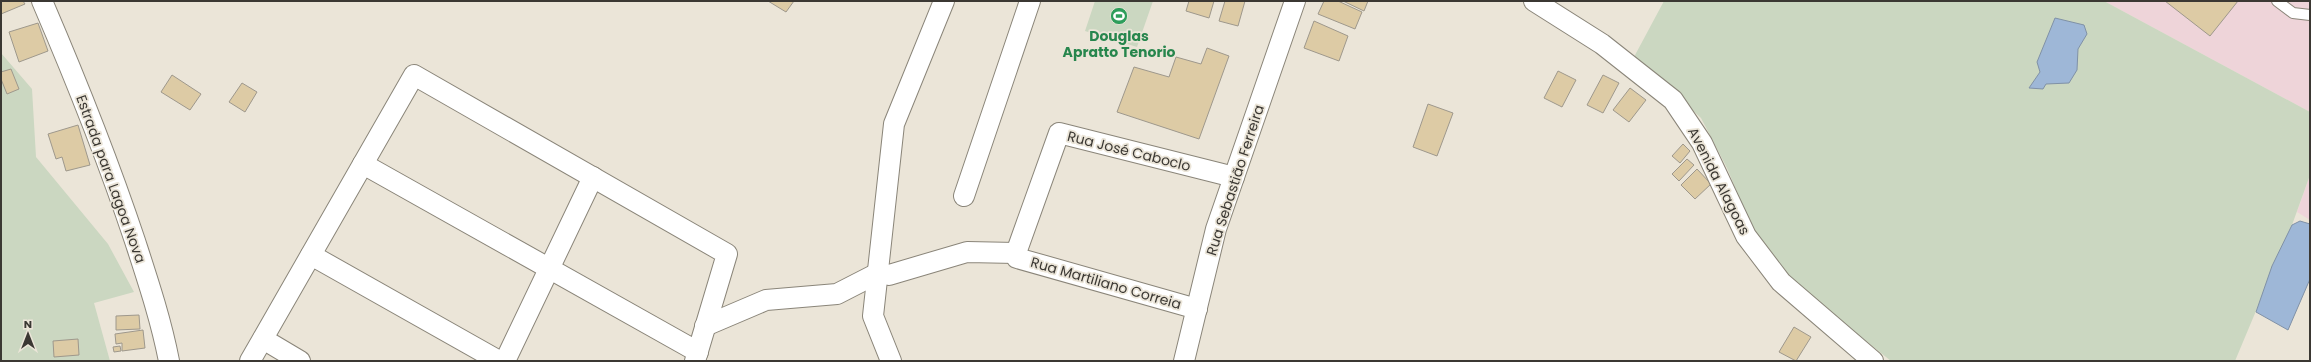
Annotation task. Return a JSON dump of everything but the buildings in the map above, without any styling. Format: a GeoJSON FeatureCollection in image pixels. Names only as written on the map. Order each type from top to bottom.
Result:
{"type":"FeatureCollection","features":[{"type":"Feature","properties":{"kind":"street","name":"Estrada para Lagoa Nova"},"geometry":{"type":"LineString","coordinates":[[42,1],[71,67],[118,190],[161,321],[169,361]]}},
{"type":"Feature","properties":{"kind":"street"},"geometry":{"type":"LineString","coordinates":[[891,361],[873,316],[894,124],[944,1]]}},
{"type":"Feature","properties":{"kind":"street"},"geometry":{"type":"LineString","coordinates":[[964,196],[1030,1]]}},
{"type":"Feature","properties":{"kind":"street","name":"Rua Sebastião Ferreira"},"geometry":{"type":"LineString","coordinates":[[1184,361],[1216,229],[1295,1]]}},
{"type":"Feature","properties":{"kind":"street","name":"Avenida Alagoas"},"geometry":{"type":"LineString","coordinates":[[1534,1],[1602,44],[1673,100],[1702,142],[1746,236],[1781,282],[1873,361]]}},
{"type":"Feature","properties":{"kind":"street"},"geometry":{"type":"LineString","coordinates":[[250,361],[414,75],[726,254],[697,356],[551,268],[363,164]]}},
{"type":"Feature","properties":{"kind":"street","name":"Rua José Caboclo"},"geometry":{"type":"LineString","coordinates":[[1016,255],[1059,133],[1234,177]]}},
{"type":"Feature","properties":{"kind":"street"},"geometry":{"type":"LineString","coordinates":[[505,361],[593,178]]}},
{"type":"Feature","properties":{"kind":"street","name":"Rua Martiliano Correia"},"geometry":{"type":"LineString","coordinates":[[878,273],[889,275],[967,252],[1016,255],[1197,309]]}},
{"type":"Feature","properties":{"kind":"street"},"geometry":{"type":"LineString","coordinates":[[311,254],[499,361]]}},
{"type":"Feature","properties":{"kind":"street"},"geometry":{"type":"LineString","coordinates":[[706,326],[766,300],[837,294],[878,273]]}},
{"type":"Feature","properties":{"kind":"street"},"geometry":{"type":"LineString","coordinates":[[263,339],[300,361]]}},
{"type":"Feature","properties":{"kind":"lane"},"geometry":{"type":"LineString","coordinates":[[2277,1],[2293,13],[2310,15]]}},
{"type":"Feature","properties":{"kind":"shaded area"},"geometry":{"type":"Polygon","coordinates":[[[2104,1],[2310,1],[2310,112],[2104,1]]]}},
{"type":"Feature","properties":{"kind":"shaded area"},"geometry":{"type":"Polygon","coordinates":[[[2310,175],[2310,220],[2297,212],[2310,175]]]}},
{"type":"Feature","properties":{"kind":"green space","name":"Douglas Apratto Tenorio"},"geometry":{"type":"Polygon","coordinates":[[[1095,1],[1153,1],[1137,47],[1085,31],[1095,1]]]}},
{"type":"Feature","properties":{"kind":"green space"},"geometry":{"type":"Polygon","coordinates":[[[1664,1],[2104,1],[2310,112],[2310,175],[2292,225],[2235,361],[1891,361],[1786,277],[1752,228],[1727,168],[1701,118],[1634,57],[1664,1]]]}},
{"type":"Feature","properties":{"kind":"green space"},"geometry":{"type":"Polygon","coordinates":[[[1,53],[32,89],[36,157],[108,244],[134,292],[94,303],[110,361],[1,361],[1,53]]]}},
{"type":"Feature","properties":{"kind":"water"},"geometry":{"type":"Polygon","coordinates":[[[2055,18],[2084,25],[2087,34],[2078,49],[2077,70],[2069,83],[2046,84],[2043,89],[2029,88],[2040,72],[2037,62],[2055,18]]]}},
{"type":"Feature","properties":{"kind":"water"},"geometry":{"type":"Polygon","coordinates":[[[2300,221],[2310,224],[2310,279],[2288,330],[2256,312],[2272,266],[2292,225],[2300,221]]]}},
{"type":"Feature","properties":{"kind":"place","name":"Douglas Apratto Tenorio"},"geometry":{"type":"Point","coordinates":[1119,16]}}]}
